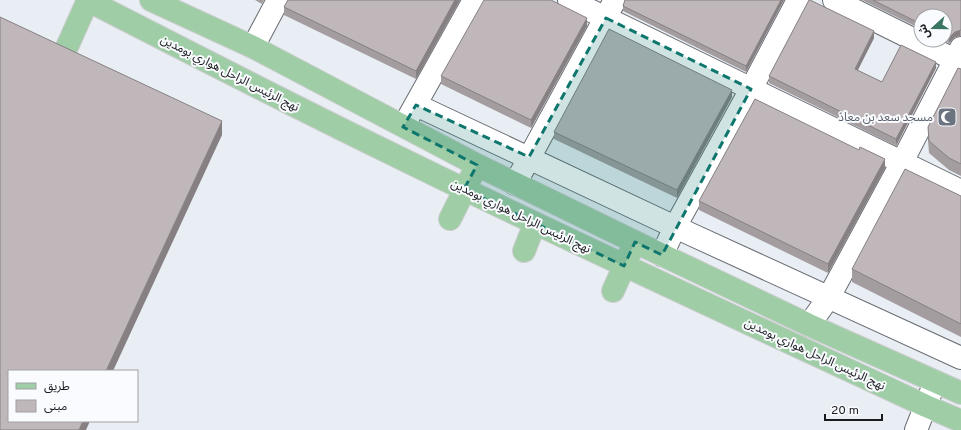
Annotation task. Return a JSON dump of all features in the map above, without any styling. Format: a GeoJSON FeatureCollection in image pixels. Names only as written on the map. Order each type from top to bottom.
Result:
{"type":"FeatureCollection","features":[{"type":"Feature","properties":{"kind":"main road","name":"نهج الرئيس الراحل هواري بومدين"},"geometry":{"type":"LineString","coordinates":[[88,0],[230,74],[464,189],[624,266],[961,421]]}},
{"type":"Feature","properties":{"kind":"main road"},"geometry":{"type":"LineString","coordinates":[[67,47],[88,0]]}},
{"type":"Feature","properties":{"kind":"main road","name":"نهج الرئيس الراحل هواري بومدين"},"geometry":{"type":"LineString","coordinates":[[151,0],[253,47],[477,165],[635,242],[809,325],[935,382],[960,391]]}},
{"type":"Feature","properties":{"kind":"main road"},"geometry":{"type":"LineString","coordinates":[[450,219],[477,165]]}},
{"type":"Feature","properties":{"kind":"main road"},"geometry":{"type":"LineString","coordinates":[[524,252],[535,222]]}},
{"type":"Feature","properties":{"kind":"main road"},"geometry":{"type":"LineString","coordinates":[[613,291],[635,242]]}},
{"type":"Feature","properties":{"kind":"street"},"geometry":{"type":"LineString","coordinates":[[253,47],[278,0]]}},
{"type":"Feature","properties":{"kind":"street"},"geometry":{"type":"LineString","coordinates":[[403,127],[474,0]]}},
{"type":"Feature","properties":{"kind":"street"},"geometry":{"type":"LineString","coordinates":[[568,0],[610,9],[751,89],[961,191]]}},
{"type":"Feature","properties":{"kind":"street"},"geometry":{"type":"LineString","coordinates":[[662,255],[675,227],[798,0]]}},
{"type":"Feature","properties":{"kind":"street"},"geometry":{"type":"LineString","coordinates":[[809,325],[829,297],[959,57],[834,0]]}},
{"type":"Feature","properties":{"kind":"street"},"geometry":{"type":"LineString","coordinates":[[515,184],[528,157],[610,9]]}},
{"type":"Feature","properties":{"kind":"street"},"geometry":{"type":"LineString","coordinates":[[416,105],[675,227],[961,358]]}},
{"type":"Feature","properties":{"kind":"street"},"geometry":{"type":"LineString","coordinates":[[918,429],[935,382]]}},
{"type":"Feature","properties":{"kind":"highlighted area"},"geometry":{"type":"Polygon","coordinates":[[[606,18],[751,89],[662,255],[635,242],[624,266],[464,189],[477,165],[403,127],[416,105],[529,157],[606,18]]]}},
{"type":"Feature","properties":{"kind":"building"},"geometry":{"type":"Polygon","coordinates":[[[288,0],[455,0],[416,71],[284,7],[288,0]]]}},
{"type":"Feature","properties":{"kind":"building"},"geometry":{"type":"Polygon","coordinates":[[[484,0],[551,0],[587,18],[531,120],[441,76],[484,0]]]}},
{"type":"Feature","properties":{"kind":"building"},"geometry":{"type":"Polygon","coordinates":[[[625,0],[781,0],[746,66],[623,6],[625,0]]]}},
{"type":"Feature","properties":{"kind":"building"},"geometry":{"type":"Polygon","coordinates":[[[809,0],[874,31],[855,69],[882,82],[901,45],[936,62],[896,139],[769,76],[809,0]]]}},
{"type":"Feature","properties":{"kind":"building"},"geometry":{"type":"Polygon","coordinates":[[[873,0],[961,0],[961,30],[953,34],[953,8],[913,8],[913,20],[873,0]]]}},
{"type":"Feature","properties":{"kind":"building"},"geometry":{"type":"Polygon","coordinates":[[[0,17],[222,121],[106,370],[8,370],[8,422],[83,422],[79,430],[0,430],[0,17]]]}},
{"type":"Feature","properties":{"kind":"building"},"geometry":{"type":"Polygon","coordinates":[[[609,29],[732,90],[677,190],[554,132],[609,29]]]}},
{"type":"Feature","properties":{"kind":"building","name":"مسجد سعد بن معاذ"},"geometry":{"type":"Polygon","coordinates":[[[958,68],[961,69],[961,164],[949,158],[929,141],[928,127],[958,68]]]}},
{"type":"Feature","properties":{"kind":"building"},"geometry":{"type":"Polygon","coordinates":[[[755,99],[859,150],[860,147],[885,159],[828,264],[699,201],[755,99]]]}},
{"type":"Feature","properties":{"kind":"building"},"geometry":{"type":"Polygon","coordinates":[[[905,169],[961,196],[961,324],[852,269],[905,169]]]}},
{"type":"Feature","properties":{"kind":"place","name":"مسجد سعد بن معاذ"},"geometry":{"type":"Point","coordinates":[947,117]}}]}
